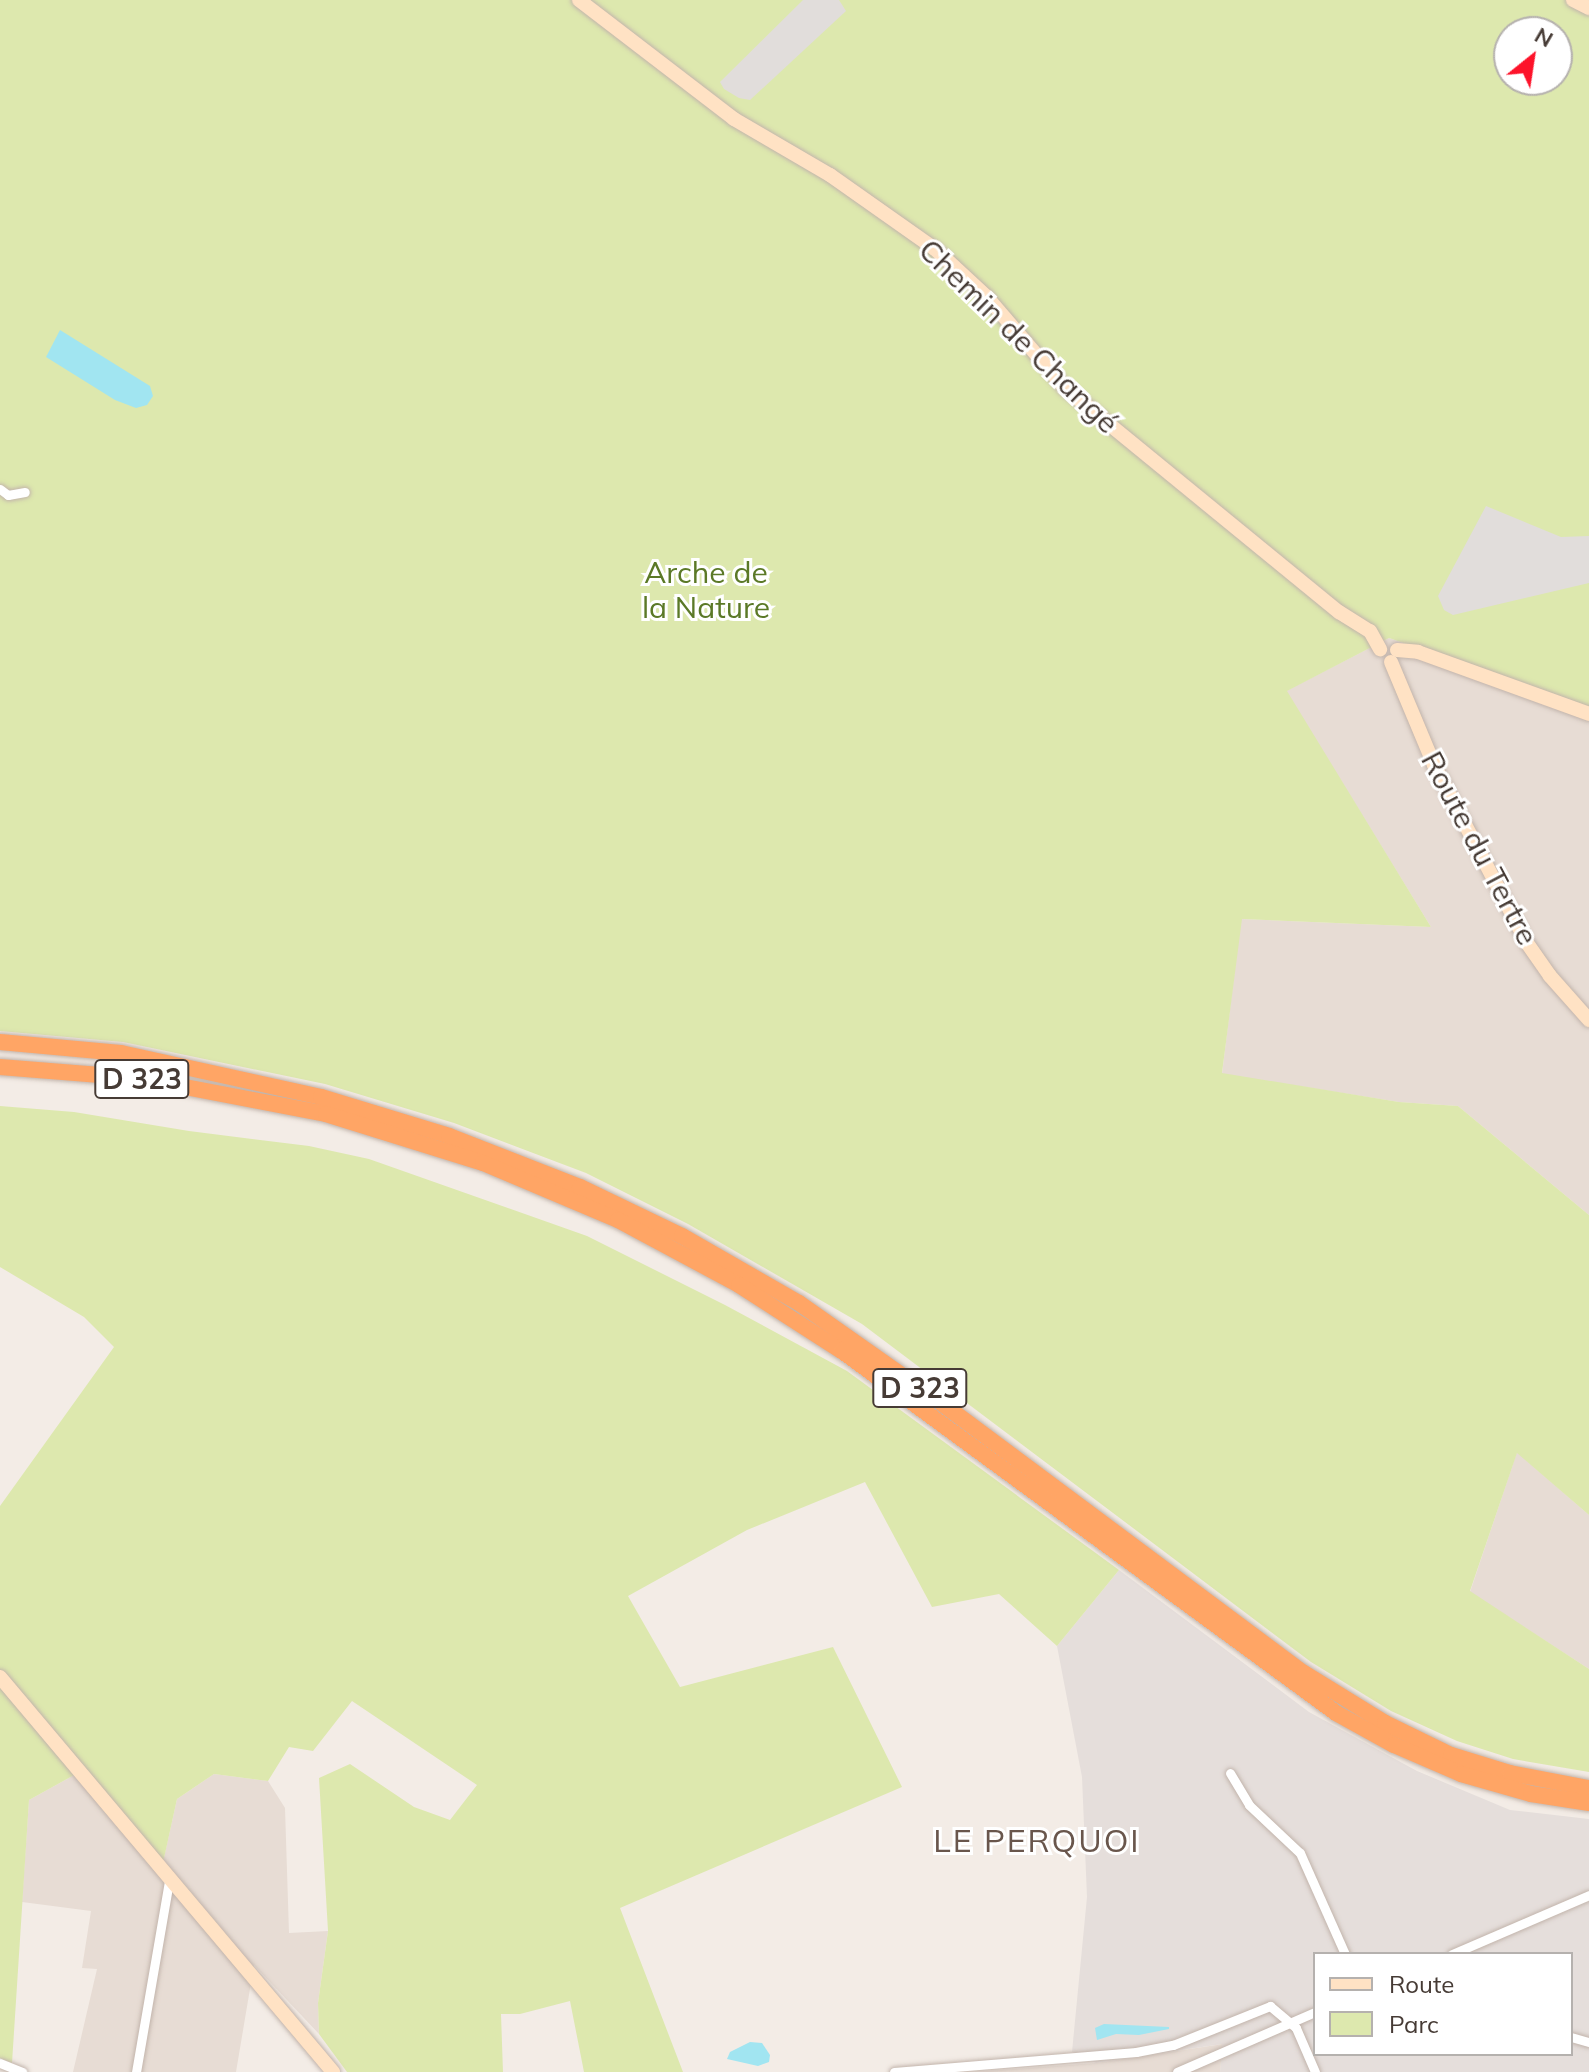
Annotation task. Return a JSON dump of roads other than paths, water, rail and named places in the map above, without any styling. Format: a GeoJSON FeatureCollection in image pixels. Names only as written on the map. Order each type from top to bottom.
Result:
{"type":"FeatureCollection","features":[{"type":"Feature","properties":{"kind":"highway"},"geometry":{"type":"LineString","coordinates":[[0,1042],[121,1053],[204,1073]]}},
{"type":"Feature","properties":{"kind":"highway","name":"D 323"},"geometry":{"type":"LineString","coordinates":[[0,1052],[81,1057],[204,1073],[321,1097],[449,1136],[580,1187],[682,1236],[799,1303],[944,1405],[1304,1673],[1385,1723],[1451,1755],[1510,1773],[1589,1788]]}},
{"type":"Feature","properties":{"kind":"highway","name":"D 323"},"geometry":{"type":"LineString","coordinates":[[0,1067],[168,1083],[326,1114],[470,1159],[618,1220],[705,1265],[814,1332],[1282,1676],[1362,1728],[1415,1755],[1474,1778],[1531,1794],[1589,1803]]}},
{"type":"Feature","properties":{"kind":"street","name":"Chemin de Changé"},"geometry":{"type":"LineString","coordinates":[[579,0],[695,92],[739,122],[830,175],[935,249],[987,297],[1065,388],[1339,612],[1370,631],[1390,651]]}},
{"type":"Feature","properties":{"kind":"street"},"geometry":{"type":"LineString","coordinates":[[1573,0],[1589,8]]}},
{"type":"Feature","properties":{"kind":"street"},"geometry":{"type":"LineString","coordinates":[[0,489],[8,495],[25,492]]}},
{"type":"Feature","properties":{"kind":"street"},"geometry":{"type":"LineString","coordinates":[[1390,651],[1418,652],[1589,714]]}},
{"type":"Feature","properties":{"kind":"street","name":"Route du Tertre"},"geometry":{"type":"LineString","coordinates":[[1390,651],[1434,765],[1527,943],[1550,976],[1589,1020]]}},
{"type":"Feature","properties":{"kind":"street"},"geometry":{"type":"LineString","coordinates":[[0,1677],[333,2072]]}},
{"type":"Feature","properties":{"kind":"street"},"geometry":{"type":"LineString","coordinates":[[1230,1773],[1249,1805],[1300,1853],[1344,1952]]}},
{"type":"Feature","properties":{"kind":"street"},"geometry":{"type":"LineString","coordinates":[[136,2072],[170,1876]]}},
{"type":"Feature","properties":{"kind":"street"},"geometry":{"type":"LineString","coordinates":[[1457,1952],[1589,1895]]}},
{"type":"Feature","properties":{"kind":"street"},"geometry":{"type":"LineString","coordinates":[[894,2072],[1136,2052],[1173,2045],[1270,2006],[1296,2028],[1315,2072]]}},
{"type":"Feature","properties":{"kind":"street"},"geometry":{"type":"LineString","coordinates":[[1177,2072],[1313,2013]]}},
{"type":"Feature","properties":{"kind":"street"},"geometry":{"type":"LineString","coordinates":[[0,2063],[22,2072]]}},
{"type":"Feature","properties":{"kind":"water"},"geometry":{"type":"Polygon","coordinates":[[[60,330],[150,386],[153,396],[147,405],[136,408],[115,400],[46,357],[60,330]]]}},
{"type":"Feature","properties":{"kind":"water"},"geometry":{"type":"Polygon","coordinates":[[[1104,2024],[1169,2029],[1139,2035],[1116,2034],[1097,2040],[1095,2028],[1104,2024]]]}},
{"type":"Feature","properties":{"kind":"water"},"geometry":{"type":"Polygon","coordinates":[[[750,2042],[762,2043],[770,2055],[769,2062],[758,2066],[727,2059],[730,2052],[750,2042]]]}},
{"type":"Feature","properties":{"kind":"district","name":"LE PERQUOI"},"geometry":{"type":"Point","coordinates":[1037,1840]}},
{"type":"Feature","properties":{"kind":"park label","name":"Arche de la Nature"},"geometry":{"type":"Point","coordinates":[706,589]}}]}
